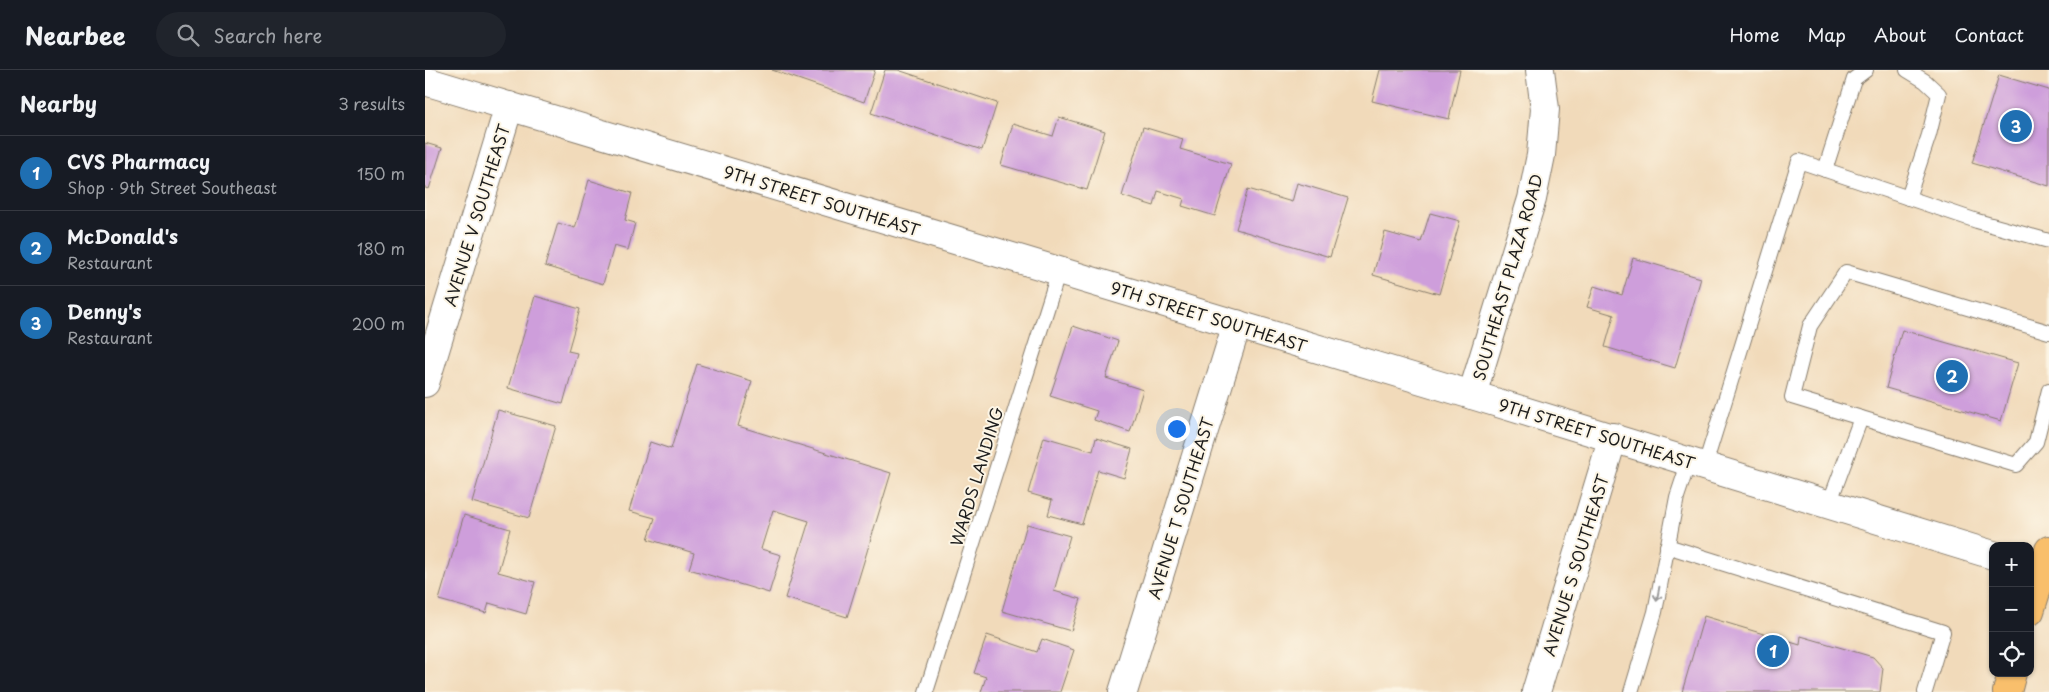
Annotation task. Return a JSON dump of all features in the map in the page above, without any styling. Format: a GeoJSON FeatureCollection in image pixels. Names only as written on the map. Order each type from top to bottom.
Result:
{"type":"FeatureCollection","features":[{"type":"Feature","properties":{"kind":"main road"},"geometry":{"type":"LineString","coordinates":[[2034,597],[2043,565]]}},
{"type":"Feature","properties":{"kind":"main road"},"geometry":{"type":"LineString","coordinates":[[2007,692],[2011,677]]}},
{"type":"Feature","properties":{"kind":"street","name":"SOUTHEAST PLAZA ROAD"},"geometry":{"type":"LineString","coordinates":[[1472,395],[1532,199],[1541,155],[1545,109],[1540,70]]}},
{"type":"Feature","properties":{"kind":"street","name":"9TH STREET SOUTHEAST"},"geometry":{"type":"LineString","coordinates":[[425,81],[1613,437],[1989,554]]}},
{"type":"Feature","properties":{"kind":"street","name":"AVENUE V SOUTHEAST"},"geometry":{"type":"LineString","coordinates":[[425,383],[509,106]]}},
{"type":"Feature","properties":{"kind":"street","name":"AVENUE T SOUTHEAST"},"geometry":{"type":"LineString","coordinates":[[1123,692],[1237,324]]}},
{"type":"Feature","properties":{"kind":"street","name":"AVENUE S SOUTHEAST"},"geometry":{"type":"LineString","coordinates":[[1536,692],[1613,437]]}},
{"type":"Feature","properties":{"kind":"lane"},"geometry":{"type":"LineString","coordinates":[[1825,170],[1854,79],[1866,70]]}},
{"type":"Feature","properties":{"kind":"lane"},"geometry":{"type":"LineString","coordinates":[[1907,70],[1925,81],[1939,94],[1929,135],[1908,198]]}},
{"type":"Feature","properties":{"kind":"lane"},"geometry":{"type":"LineString","coordinates":[[1631,692],[1655,612],[1677,497],[1697,463],[1799,161],[1977,221],[2049,240]]}},
{"type":"Feature","properties":{"kind":"lane","name":"WARDS LANDING"},"geometry":{"type":"LineString","coordinates":[[926,692],[1059,270]]}},
{"type":"Feature","properties":{"kind":"lane"},"geometry":{"type":"LineString","coordinates":[[2049,332],[1846,272],[1810,326],[1792,397],[2016,465],[2035,442],[2049,390]]}},
{"type":"Feature","properties":{"kind":"lane"},"geometry":{"type":"LineString","coordinates":[[1829,504],[1861,418]]}},
{"type":"Feature","properties":{"kind":"lane"},"geometry":{"type":"LineString","coordinates":[[1667,546],[1943,632],[1925,692]]}},
{"type":"Feature","properties":{"kind":"building"},"geometry":{"type":"Polygon","coordinates":[[[772,70],[875,70],[864,102],[772,70]]]}},
{"type":"Feature","properties":{"kind":"building"},"geometry":{"type":"Polygon","coordinates":[[[885,70],[898,70],[997,103],[982,150],[871,113],[885,70]]]}},
{"type":"Feature","properties":{"kind":"building"},"geometry":{"type":"Polygon","coordinates":[[[1380,70],[1460,70],[1449,119],[1372,101],[1380,70]]]}},
{"type":"Feature","properties":{"kind":"building"},"geometry":{"type":"Polygon","coordinates":[[[1999,75],[2049,90],[2049,186],[1972,163],[1999,75]]]}},
{"type":"Feature","properties":{"kind":"building"},"geometry":{"type":"Polygon","coordinates":[[[1059,117],[1105,131],[1087,190],[1001,165],[1013,124],[1053,136],[1059,117]]]}},
{"type":"Feature","properties":{"kind":"building"},"geometry":{"type":"Polygon","coordinates":[[[1143,127],[1183,139],[1180,149],[1231,164],[1215,216],[1182,206],[1184,199],[1158,191],[1154,206],[1122,196],[1143,127]]]}},
{"type":"Feature","properties":{"kind":"building"},"geometry":{"type":"Polygon","coordinates":[[[425,143],[442,148],[429,189],[425,188],[425,143]]]}},
{"type":"Feature","properties":{"kind":"building"},"geometry":{"type":"Polygon","coordinates":[[[589,180],[632,193],[625,220],[635,223],[628,250],[614,246],[603,284],[545,266],[558,223],[575,228],[589,180]]]}},
{"type":"Feature","properties":{"kind":"building"},"geometry":{"type":"Polygon","coordinates":[[[1297,183],[1348,198],[1330,257],[1236,229],[1248,189],[1292,202],[1297,183]]]}},
{"type":"Feature","properties":{"kind":"building"},"geometry":{"type":"Polygon","coordinates":[[[1430,213],[1460,221],[1439,294],[1373,275],[1385,232],[1421,242],[1430,213]]]}},
{"type":"Feature","properties":{"kind":"building"},"geometry":{"type":"Polygon","coordinates":[[[1633,258],[1701,278],[1675,368],[1605,347],[1614,315],[1587,307],[1594,286],[1622,295],[1633,258]]]}},
{"type":"Feature","properties":{"kind":"building"},"geometry":{"type":"Polygon","coordinates":[[[535,296],[580,309],[568,351],[577,353],[563,404],[508,388],[535,296]]]}},
{"type":"Feature","properties":{"kind":"building"},"geometry":{"type":"Polygon","coordinates":[[[1073,326],[1118,341],[1106,378],[1143,390],[1130,432],[1094,420],[1097,411],[1050,396],[1073,326]]]}},
{"type":"Feature","properties":{"kind":"building"},"geometry":{"type":"Polygon","coordinates":[[[1902,330],[2018,363],[2001,421],[1886,388],[1902,330]]]}},
{"type":"Feature","properties":{"kind":"building"},"geometry":{"type":"Polygon","coordinates":[[[697,364],[752,381],[738,426],[891,473],[847,617],[785,598],[809,521],[773,510],[761,549],[781,555],[769,593],[689,569],[694,553],[648,539],[655,518],[629,511],[650,442],[671,449],[697,364]]]}},
{"type":"Feature","properties":{"kind":"building"},"geometry":{"type":"Polygon","coordinates":[[[498,410],[556,426],[529,518],[472,502],[498,410]]]}},
{"type":"Feature","properties":{"kind":"building"},"geometry":{"type":"Polygon","coordinates":[[[1044,437],[1093,451],[1096,438],[1132,449],[1124,478],[1098,470],[1082,524],[1048,515],[1052,500],[1028,493],[1044,437]]]}},
{"type":"Feature","properties":{"kind":"building"},"geometry":{"type":"Polygon","coordinates":[[[464,515],[510,529],[498,572],[535,582],[526,614],[489,603],[486,613],[439,600],[464,515]]]}},
{"type":"Feature","properties":{"kind":"building"},"geometry":{"type":"Polygon","coordinates":[[[1027,524],[1070,536],[1054,591],[1081,599],[1071,631],[1002,611],[1027,524]]]}},
{"type":"Feature","properties":{"kind":"building"},"geometry":{"type":"Polygon","coordinates":[[[1704,616],[1800,645],[1801,636],[1873,657],[1883,668],[1880,692],[1682,692],[1704,616]]]}},
{"type":"Feature","properties":{"kind":"building"},"geometry":{"type":"Polygon","coordinates":[[[987,635],[1037,652],[1042,639],[1074,650],[1060,692],[981,692],[986,677],[974,673],[987,635]]]}},
{"type":"Feature","properties":{"kind":"place","name":"Denny's"},"geometry":{"type":"Point","coordinates":[2016,126]}},
{"type":"Feature","properties":{"kind":"place","name":"McDonald's"},"geometry":{"type":"Point","coordinates":[1952,376]}},
{"type":"Feature","properties":{"kind":"place","name":"CVS Pharmacy"},"geometry":{"type":"Point","coordinates":[1773,651]}}]}
